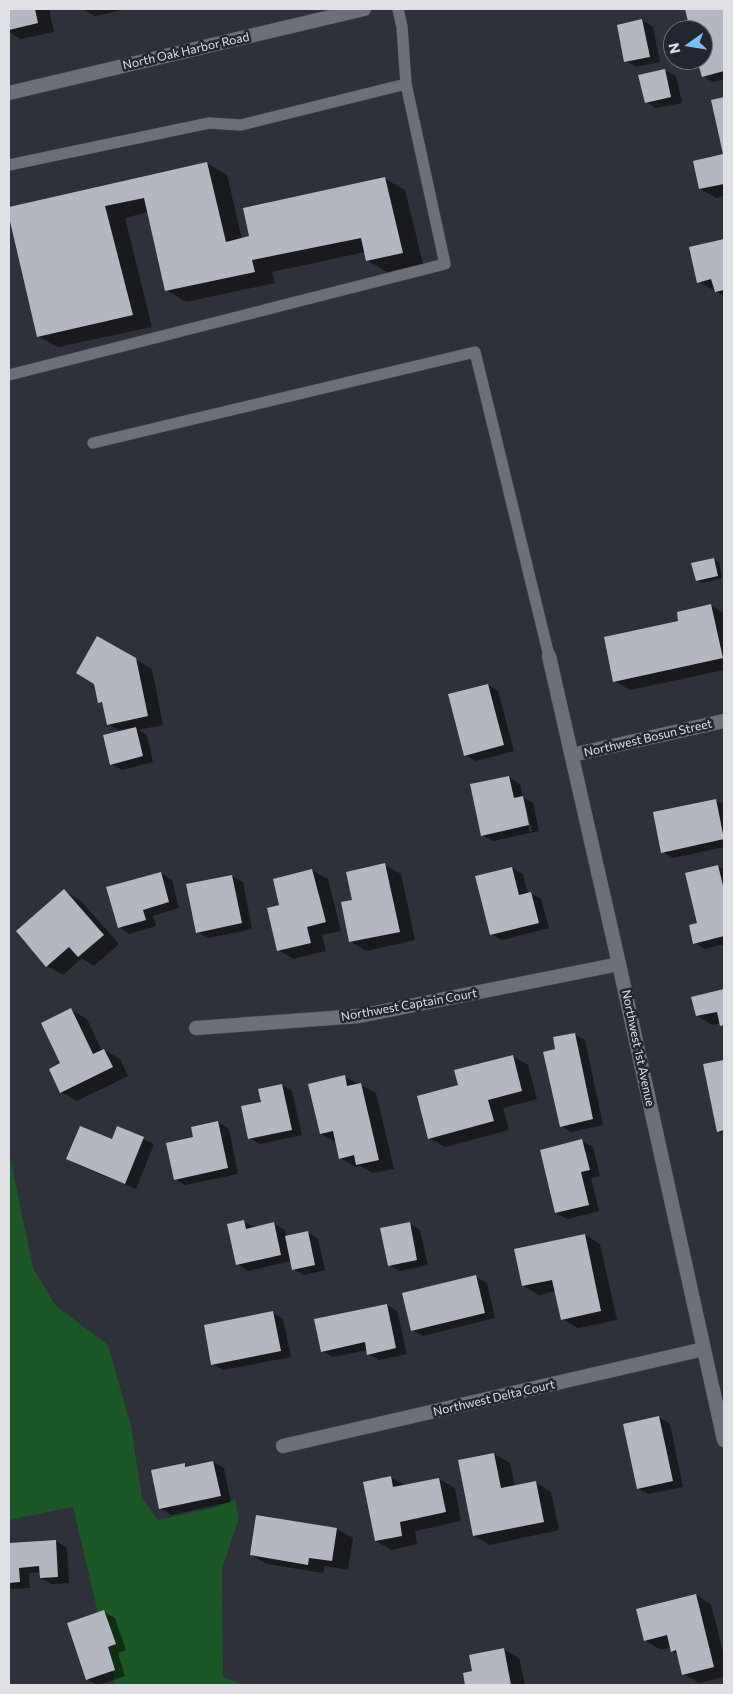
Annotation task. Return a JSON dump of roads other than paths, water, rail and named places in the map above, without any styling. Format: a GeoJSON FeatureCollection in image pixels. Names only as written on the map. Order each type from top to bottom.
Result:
{"type":"FeatureCollection","features":[{"type":"Feature","properties":{"kind":"street","name":"North Oak Harbor Road"},"geometry":{"type":"LineString","coordinates":[[9,93],[364,9]]}},
{"type":"Feature","properties":{"kind":"street","name":"Northwest 1st Avenue"},"geometry":{"type":"LineString","coordinates":[[549,656],[724,1440]]}},
{"type":"Feature","properties":{"kind":"street","name":"Northwest Bosun Street"},"geometry":{"type":"LineString","coordinates":[[572,755],[724,721]]}},
{"type":"Feature","properties":{"kind":"street","name":"Northwest Captain Court"},"geometry":{"type":"LineString","coordinates":[[196,1028],[359,1016],[619,964]]}},
{"type":"Feature","properties":{"kind":"street","name":"Northwest Delta Court"},"geometry":{"type":"LineString","coordinates":[[284,1446],[704,1349]]}},
{"type":"Feature","properties":{"kind":"lane"},"geometry":{"type":"LineString","coordinates":[[9,375],[445,264],[406,84],[402,27],[398,9]]}},
{"type":"Feature","properties":{"kind":"lane"},"geometry":{"type":"LineString","coordinates":[[9,165],[209,123],[242,125],[406,84]]}},
{"type":"Feature","properties":{"kind":"lane"},"geometry":{"type":"LineString","coordinates":[[93,442],[475,352],[549,656]]}}]}
